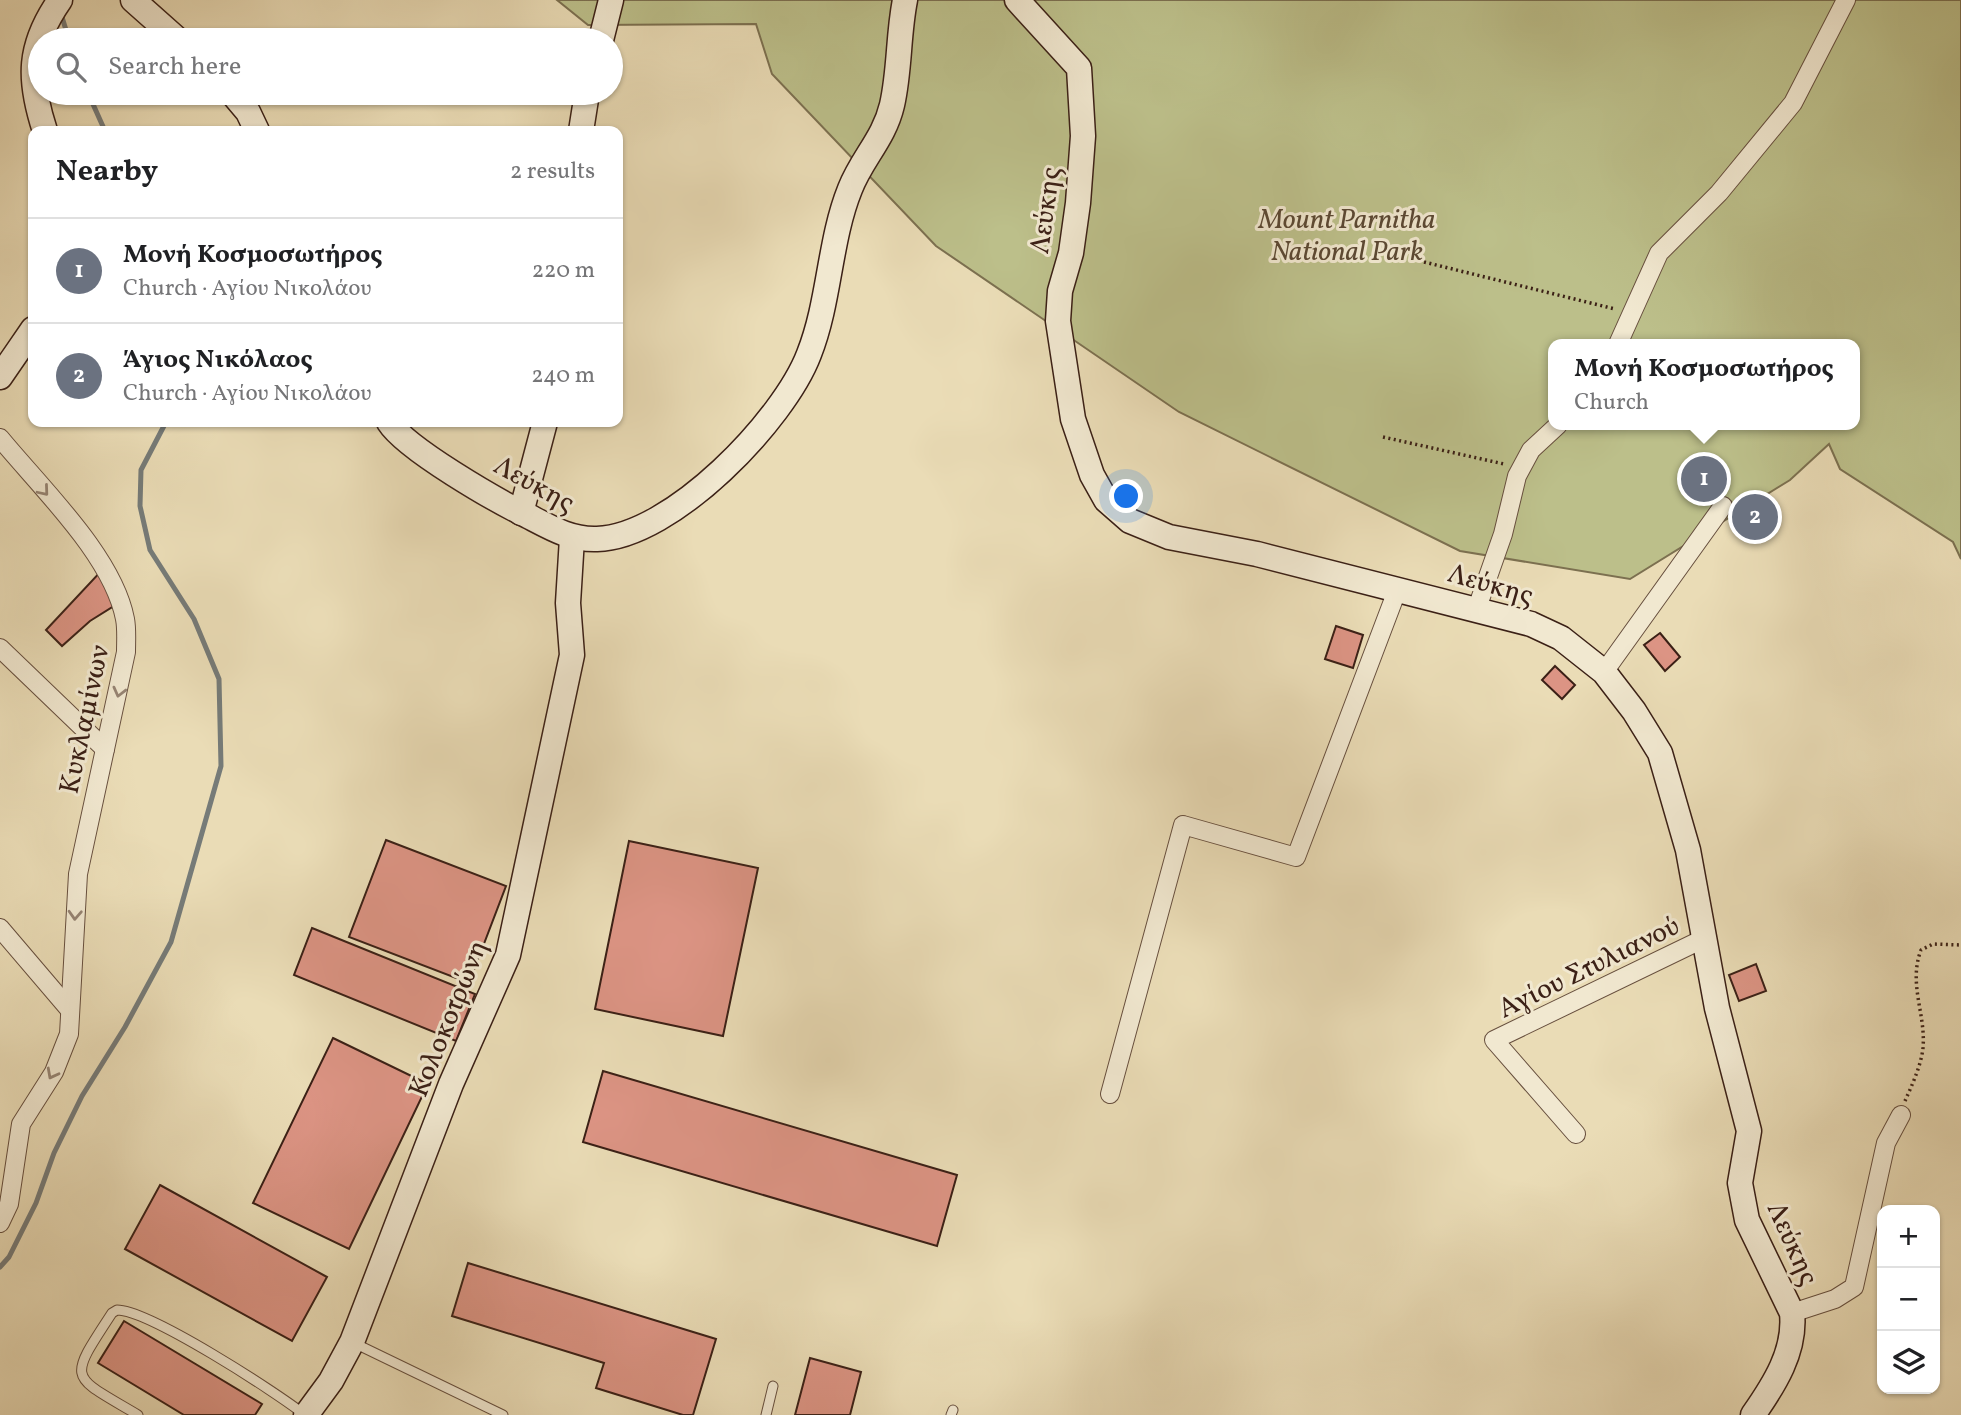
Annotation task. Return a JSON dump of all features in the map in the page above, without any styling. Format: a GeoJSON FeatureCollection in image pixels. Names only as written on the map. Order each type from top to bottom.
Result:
{"type":"FeatureCollection","features":[{"type":"Feature","properties":{"kind":"street"},"geometry":{"type":"LineString","coordinates":[[133,0],[164,28]]}},
{"type":"Feature","properties":{"kind":"street"},"geometry":{"type":"LineString","coordinates":[[604,28],[611,0]]}},
{"type":"Feature","properties":{"kind":"street","name":"Λεύκης"},"geometry":{"type":"LineString","coordinates":[[392,427],[422,452],[521,513],[572,538],[600,539],[626,533],[660,517],[714,478],[766,426],[786,398],[809,355],[829,286],[850,189],[883,136],[892,108],[901,66],[901,21],[905,0]]}},
{"type":"Feature","properties":{"kind":"street","name":"Λεύκης"},"geometry":{"type":"LineString","coordinates":[[1017,0],[1079,68],[1083,136],[1078,203],[1071,253],[1060,291],[1058,321],[1073,419],[1092,475],[1106,500],[1130,521],[1159,534],[1258,554],[1531,624],[1561,638],[1604,672],[1640,719],[1660,753],[1688,850],[1703,939],[1727,1049],[1749,1131],[1740,1182],[1747,1220],[1792,1313],[1794,1327],[1789,1348],[1774,1384],[1753,1415]]}},
{"type":"Feature","properties":{"kind":"street"},"geometry":{"type":"LineString","coordinates":[[1620,339],[1659,253],[1719,193],[1793,103],[1846,0]]}},
{"type":"Feature","properties":{"kind":"street"},"geometry":{"type":"LineString","coordinates":[[42,28],[51,6]]}},
{"type":"Feature","properties":{"kind":"street"},"geometry":{"type":"LineString","coordinates":[[38,105],[44,126]]}},
{"type":"Feature","properties":{"kind":"street"},"geometry":{"type":"LineString","coordinates":[[242,105],[255,126]]}},
{"type":"Feature","properties":{"kind":"street"},"geometry":{"type":"LineString","coordinates":[[582,126],[585,105]]}},
{"type":"Feature","properties":{"kind":"street"},"geometry":{"type":"LineString","coordinates":[[0,377],[28,336]]}},
{"type":"Feature","properties":{"kind":"street"},"geometry":{"type":"LineString","coordinates":[[521,513],[544,427]]}},
{"type":"Feature","properties":{"kind":"street"},"geometry":{"type":"LineString","coordinates":[[1477,608],[1522,468],[1531,450],[1553,430]]}},
{"type":"Feature","properties":{"kind":"street","name":"Κυκλαμίνων"},"geometry":{"type":"LineString","coordinates":[[0,439],[96,553],[115,586],[126,620],[126,652],[78,874],[69,1034],[54,1072],[21,1124],[9,1204],[0,1223]]}},
{"type":"Feature","properties":{"kind":"street"},"geometry":{"type":"LineString","coordinates":[[1604,672],[1723,506]]}},
{"type":"Feature","properties":{"kind":"street","name":"Κολοκοτρώνη"},"geometry":{"type":"LineString","coordinates":[[306,1415],[331,1381],[352,1342],[451,1084],[508,955],[572,655],[568,603],[572,538]]}},
{"type":"Feature","properties":{"kind":"street"},"geometry":{"type":"LineString","coordinates":[[1110,1094],[1183,825],[1296,857],[1398,588]]}},
{"type":"Feature","properties":{"kind":"street"},"geometry":{"type":"LineString","coordinates":[[0,648],[105,749]]}},
{"type":"Feature","properties":{"kind":"street"},"geometry":{"type":"LineString","coordinates":[[0,928],[69,1009]]}},
{"type":"Feature","properties":{"kind":"street","name":"Αγίου Στυλιανού"},"geometry":{"type":"LineString","coordinates":[[1576,1134],[1494,1040],[1703,939]]}},
{"type":"Feature","properties":{"kind":"street"},"geometry":{"type":"LineString","coordinates":[[1792,1313],[1835,1299],[1854,1287],[1886,1143],[1901,1115]]}},
{"type":"Feature","properties":{"kind":"lane"},"geometry":{"type":"LineString","coordinates":[[138,1415],[83,1379],[80,1373],[84,1356],[111,1313],[117,1310],[145,1317],[273,1390],[306,1415]]}},
{"type":"Feature","properties":{"kind":"lane"},"geometry":{"type":"LineString","coordinates":[[352,1342],[503,1415]]}},
{"type":"Feature","properties":{"kind":"lane"},"geometry":{"type":"LineString","coordinates":[[766,1415],[773,1386]]}},
{"type":"Feature","properties":{"kind":"path"},"geometry":{"type":"LineString","coordinates":[[1424,262],[1632,313]]}},
{"type":"Feature","properties":{"kind":"path"},"geometry":{"type":"LineString","coordinates":[[1383,437],[1522,468]]}},
{"type":"Feature","properties":{"kind":"path"},"geometry":{"type":"LineString","coordinates":[[1901,1115],[1923,1048],[1915,990],[1915,965],[1921,950],[1933,944],[1961,946]]}},
{"type":"Feature","properties":{"kind":"green space","name":"Mount Parnitha National Park"},"geometry":{"type":"Polygon","coordinates":[[[557,0],[1961,0],[1961,559],[1953,542],[1840,469],[1829,444],[1790,480],[1630,579],[1460,551],[1179,412],[936,246],[772,74],[756,24],[588,25],[557,0]]]}},
{"type":"Feature","properties":{"kind":"building"},"geometry":{"type":"Polygon","coordinates":[[[103,569],[117,604],[90,621],[62,646],[46,630],[103,569]]]}},
{"type":"Feature","properties":{"kind":"building"},"geometry":{"type":"Polygon","coordinates":[[[1336,626],[1363,635],[1353,668],[1325,659],[1336,626]]]}},
{"type":"Feature","properties":{"kind":"building"},"geometry":{"type":"Polygon","coordinates":[[[1660,633],[1680,657],[1665,671],[1644,645],[1660,633]]]}},
{"type":"Feature","properties":{"kind":"building"},"geometry":{"type":"Polygon","coordinates":[[[1555,666],[1575,685],[1562,699],[1542,680],[1555,666]]]}},
{"type":"Feature","properties":{"kind":"building"},"geometry":{"type":"Polygon","coordinates":[[[386,840],[506,886],[469,983],[349,937],[386,840]]]}},
{"type":"Feature","properties":{"kind":"building"},"geometry":{"type":"Polygon","coordinates":[[[629,841],[758,868],[723,1036],[595,1009],[629,841]]]}},
{"type":"Feature","properties":{"kind":"building"},"geometry":{"type":"Polygon","coordinates":[[[312,928],[475,994],[456,1041],[294,975],[312,928]]]}},
{"type":"Feature","properties":{"kind":"building"},"geometry":{"type":"Polygon","coordinates":[[[1756,964],[1766,991],[1739,1001],[1729,975],[1756,964]]]}},
{"type":"Feature","properties":{"kind":"building"},"geometry":{"type":"Polygon","coordinates":[[[333,1038],[428,1084],[349,1249],[253,1203],[333,1038]]]}},
{"type":"Feature","properties":{"kind":"building"},"geometry":{"type":"Polygon","coordinates":[[[603,1071],[957,1175],[937,1246],[583,1142],[603,1071]]]}},
{"type":"Feature","properties":{"kind":"building"},"geometry":{"type":"Polygon","coordinates":[[[160,1185],[327,1277],[292,1341],[125,1249],[160,1185]]]}},
{"type":"Feature","properties":{"kind":"building"},"geometry":{"type":"Polygon","coordinates":[[[468,1263],[716,1339],[693,1415],[683,1415],[596,1388],[604,1363],[452,1316],[468,1263]]]}},
{"type":"Feature","properties":{"kind":"building"},"geometry":{"type":"Polygon","coordinates":[[[124,1321],[262,1404],[255,1415],[184,1415],[98,1363],[124,1321]]]}},
{"type":"Feature","properties":{"kind":"building"},"geometry":{"type":"Polygon","coordinates":[[[810,1358],[861,1372],[850,1415],[795,1415],[810,1358]]]}},
{"type":"Feature","properties":{"kind":"waterway"},"geometry":{"type":"LineString","coordinates":[[62,17],[65,28]]}},
{"type":"Feature","properties":{"kind":"waterway"},"geometry":{"type":"LineString","coordinates":[[93,105],[103,126]]}},
{"type":"Feature","properties":{"kind":"waterway"},"geometry":{"type":"LineString","coordinates":[[0,1267],[9,1257],[36,1203],[54,1153],[82,1096],[125,1027],[171,942],[221,766],[219,679],[194,619],[150,550],[140,506],[141,470],[163,427]]}},
{"type":"Feature","properties":{"kind":"place","name":"Μονή Κοσμοσωτήρος"},"geometry":{"type":"Point","coordinates":[1704,479]}},
{"type":"Feature","properties":{"kind":"place","name":"Άγιος Νικόλαος"},"geometry":{"type":"Point","coordinates":[1755,517]}}]}
